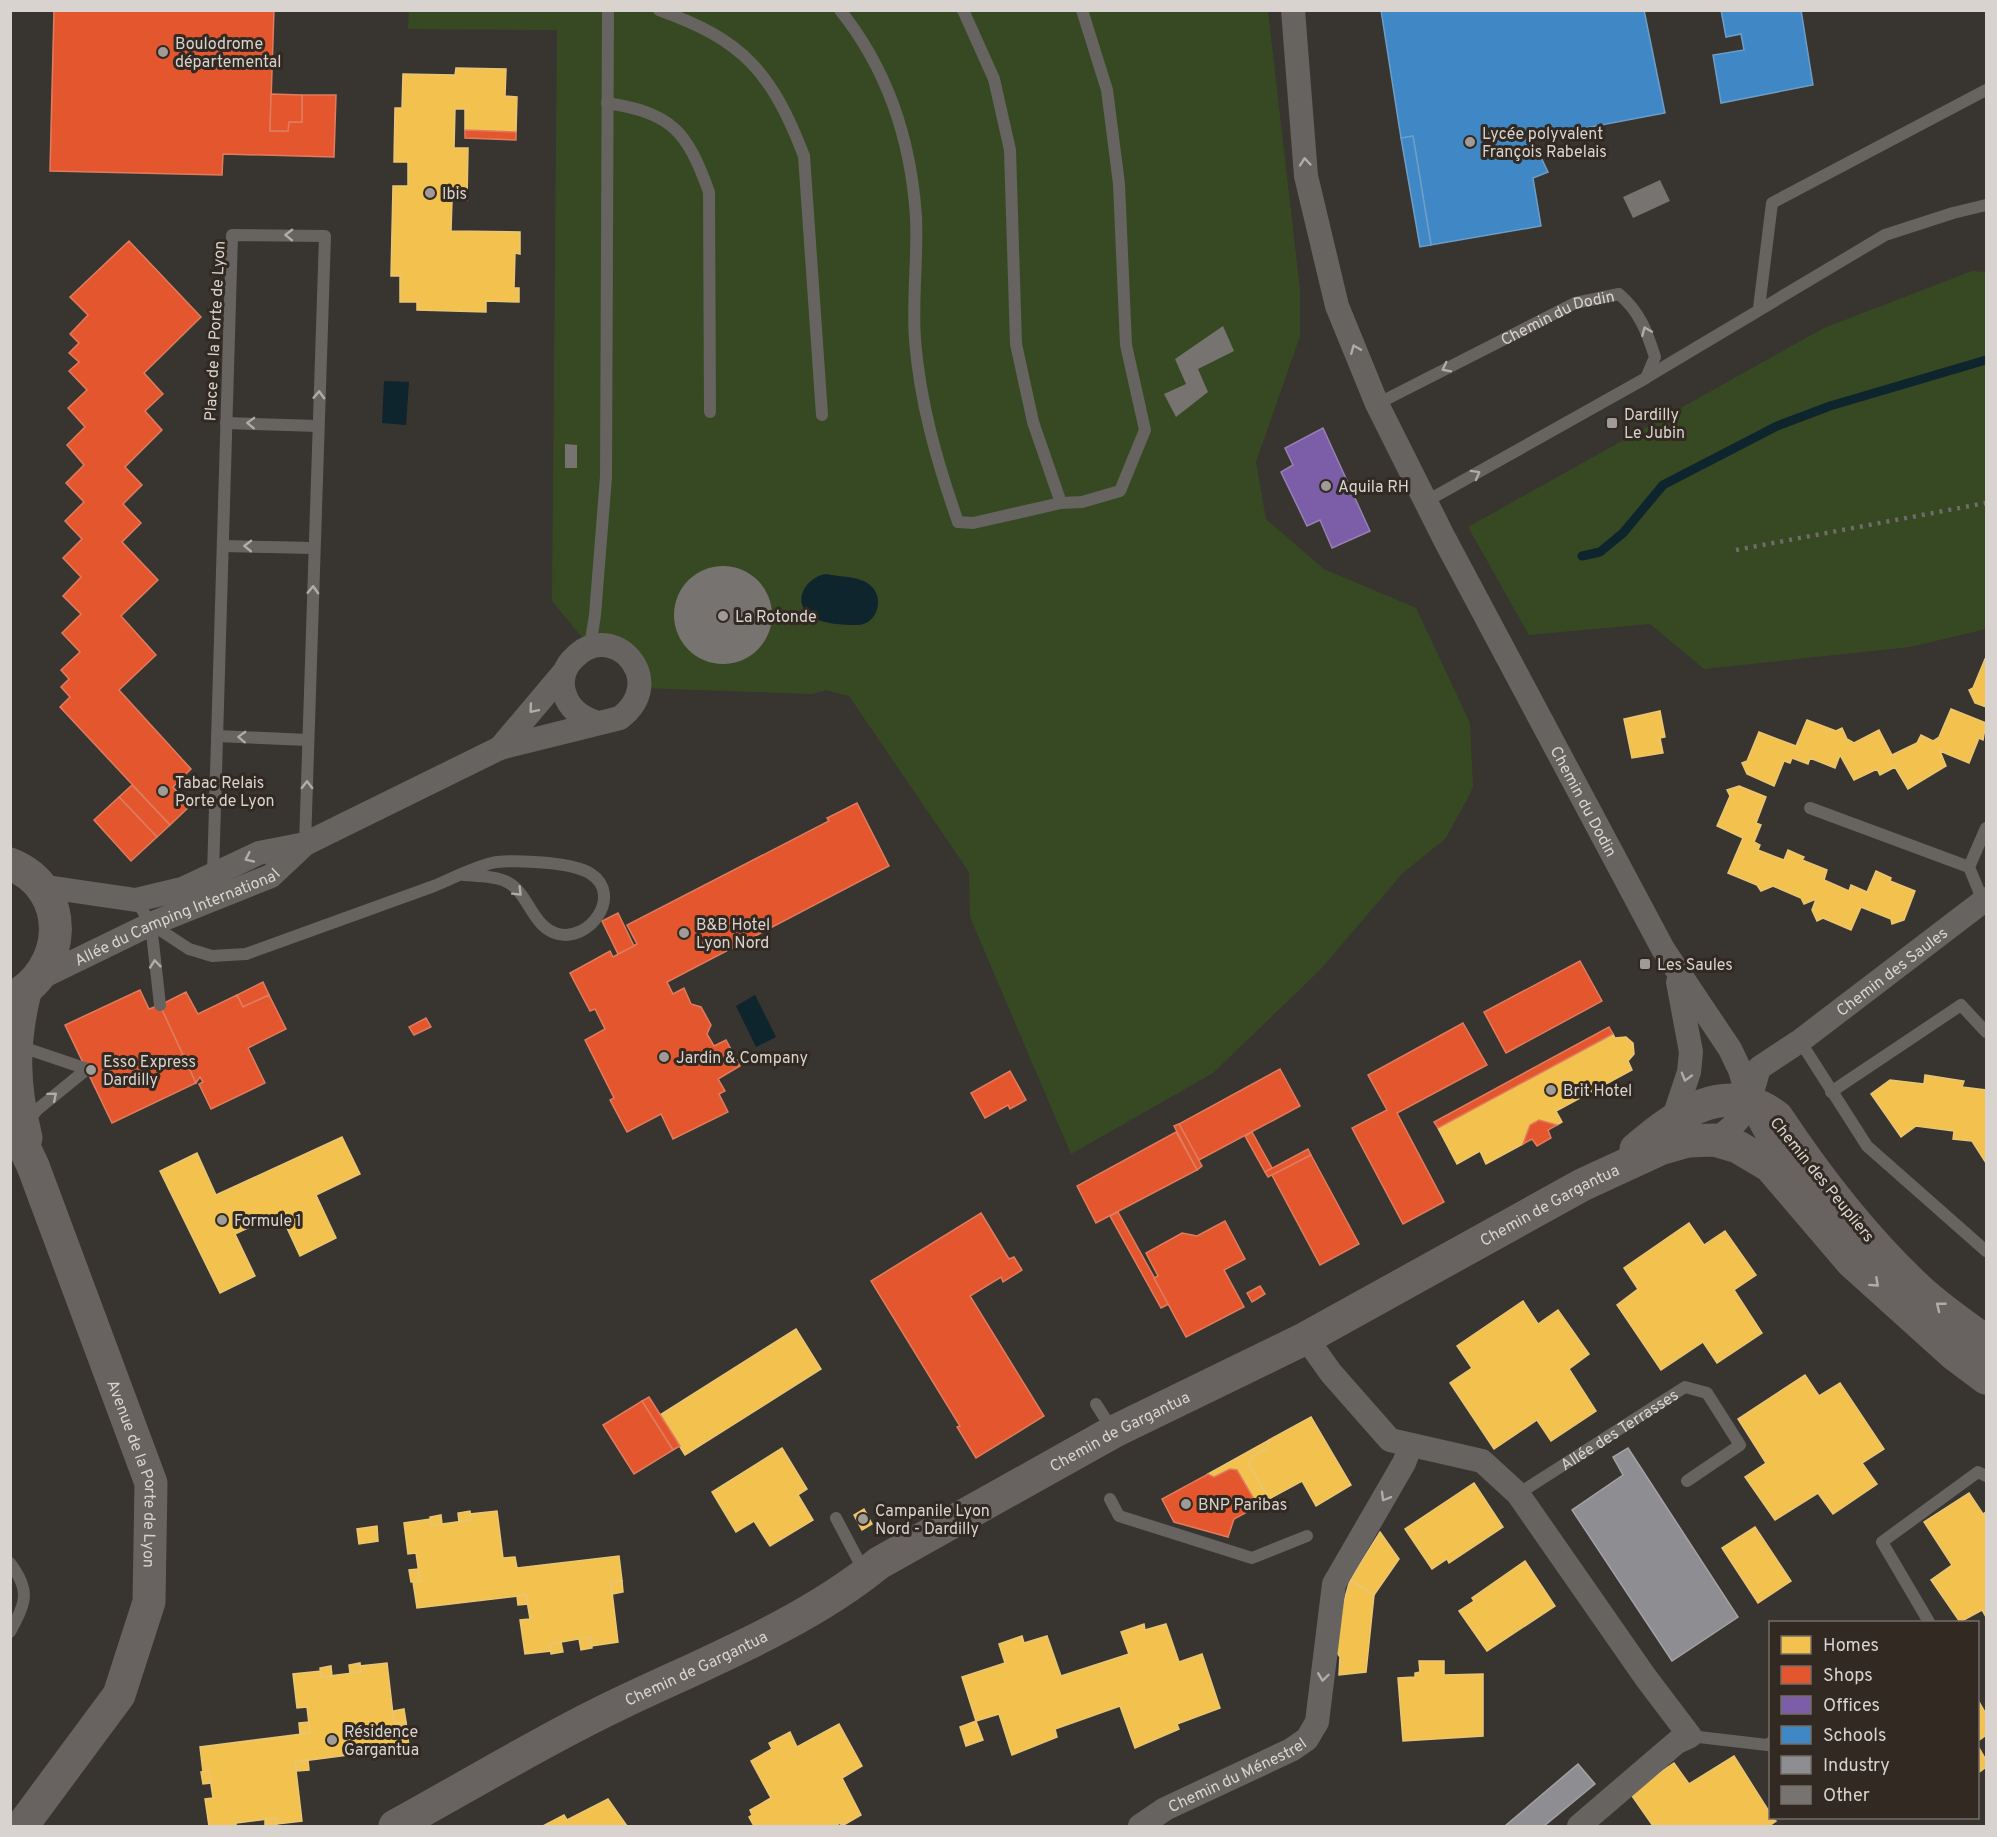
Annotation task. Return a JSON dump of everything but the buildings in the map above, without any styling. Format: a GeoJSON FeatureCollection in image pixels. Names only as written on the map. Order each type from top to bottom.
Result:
{"type":"FeatureCollection","features":[{"type":"Feature","properties":{"kind":"street","name":"Chemin du Dodin"},"geometry":{"type":"LineString","coordinates":[[1293,10],[1306,176],[1336,306],[1377,404],[1425,502],[1676,971],[1730,1049],[1740,1070],[1749,1101],[1767,1134],[1814,1199],[1835,1241]]}},
{"type":"Feature","properties":{"kind":"street"},"geometry":{"type":"LineString","coordinates":[[602,645],[626,654],[639,675],[637,700],[630,711],[608,722],[595,722],[582,718],[565,698],[563,684],[565,671],[579,652],[590,647],[602,645]]}},
{"type":"Feature","properties":{"kind":"street","name":"Allée du Camping International"},"geometry":{"type":"LineString","coordinates":[[500,748],[565,671]]}},
{"type":"Feature","properties":{"kind":"street","name":"Allée du Camping International"},"geometry":{"type":"LineString","coordinates":[[40,885],[136,900],[182,889],[259,853],[306,844],[500,748],[595,722]]}},
{"type":"Feature","properties":{"kind":"street","name":"Allée du Camping International"},"geometry":{"type":"LineString","coordinates":[[25,990],[151,924],[271,876],[306,844]]}},
{"type":"Feature","properties":{"kind":"street"},"geometry":{"type":"LineString","coordinates":[[10,864],[30,875],[40,885]]}},
{"type":"Feature","properties":{"kind":"street","name":"Avenue de la Porte de Lyon"},"geometry":{"type":"LineString","coordinates":[[22,1827],[119,1695],[149,1602],[151,1484],[17,1122],[12,1045],[25,990],[52,957],[57,932],[52,907],[40,885]]}},
{"type":"Feature","properties":{"kind":"street","name":"Chemin des Saules"},"geometry":{"type":"LineString","coordinates":[[1714,1140],[1738,1123],[1749,1101],[1759,1068],[1800,1041],[1985,900]]}},
{"type":"Feature","properties":{"kind":"street","name":"Chemin du Dodin"},"geometry":{"type":"LineString","coordinates":[[1673,1120],[1689,1072],[1691,1052],[1676,971]]}},
{"type":"Feature","properties":{"kind":"street","name":"Chemin des Peupliers"},"geometry":{"type":"LineString","coordinates":[[1612,1170],[1685,1111],[1718,1100],[1749,1101],[1777,1118],[1820,1179],[1918,1289],[1986,1342]]}},
{"type":"Feature","properties":{"kind":"street","name":"Chemin de Gargantua"},"geometry":{"type":"LineString","coordinates":[[395,1827],[621,1703],[748,1644],[866,1574],[879,1563],[1113,1432],[1306,1338],[1612,1170],[1660,1149],[1688,1141],[1714,1140],[1738,1147],[1770,1166],[1835,1241]]}},
{"type":"Feature","properties":{"kind":"street","name":"Chemin des Peupliers"},"geometry":{"type":"LineString","coordinates":[[1835,1241],[1852,1262],[1954,1354],[1986,1378]]}},
{"type":"Feature","properties":{"kind":"street"},"geometry":{"type":"LineString","coordinates":[[1306,1338],[1331,1373],[1390,1440],[1482,1461],[1518,1494],[1646,1678],[1690,1736],[1677,1742],[1579,1827]]}},
{"type":"Feature","properties":{"kind":"street","name":"Chemin du Ménestrel"},"geometry":{"type":"LineString","coordinates":[[1140,1827],[1165,1809],[1291,1750],[1307,1739],[1317,1722],[1334,1584],[1404,1463],[1411,1444]]}},
{"type":"Feature","properties":{"kind":"street","name":"Avenue de la Porte de Lyon"},"geometry":{"type":"LineString","coordinates":[[10,1814],[62,1771]]}},
{"type":"Feature","properties":{"kind":"lane"},"geometry":{"type":"LineString","coordinates":[[590,647],[595,615],[606,477],[608,10]]}},
{"type":"Feature","properties":{"kind":"lane"},"geometry":{"type":"LineString","coordinates":[[659,10],[692,22],[748,57],[767,80],[790,119],[804,156],[822,415]]}},
{"type":"Feature","properties":{"kind":"lane"},"geometry":{"type":"LineString","coordinates":[[840,10],[878,67],[897,112],[908,155],[916,218],[915,340],[922,399],[936,461],[958,522],[974,523],[1060,503],[1082,502],[1120,490],[1145,430],[1126,345],[1119,184],[1107,90],[1082,10]]}},
{"type":"Feature","properties":{"kind":"lane"},"geometry":{"type":"LineString","coordinates":[[963,10],[994,80],[1010,150],[1016,344],[1033,422],[1060,503]]}},
{"type":"Feature","properties":{"kind":"lane"},"geometry":{"type":"LineString","coordinates":[[1759,308],[1772,203],[1986,90]]}},
{"type":"Feature","properties":{"kind":"lane"},"geometry":{"type":"LineString","coordinates":[[607,103],[641,108],[663,119],[681,136],[698,159],[709,192],[710,412]]}},
{"type":"Feature","properties":{"kind":"lane"},"geometry":{"type":"LineString","coordinates":[[1425,502],[1646,378],[1759,308],[1885,235],[1953,213],[1986,206]]}},
{"type":"Feature","properties":{"kind":"lane","name":"Place de la Porte de Lyon"},"geometry":{"type":"LineString","coordinates":[[213,874],[232,235],[325,236],[306,844]]}},
{"type":"Feature","properties":{"kind":"lane","name":"Chemin du Dodin"},"geometry":{"type":"LineString","coordinates":[[1377,404],[1575,303],[1619,294],[1634,308],[1646,328],[1656,357],[1646,378]]}},
{"type":"Feature","properties":{"kind":"lane"},"geometry":{"type":"LineString","coordinates":[[226,423],[318,426]]}},
{"type":"Feature","properties":{"kind":"lane"},"geometry":{"type":"LineString","coordinates":[[223,546],[315,548]]}},
{"type":"Feature","properties":{"kind":"lane"},"geometry":{"type":"LineString","coordinates":[[217,736],[308,740]]}},
{"type":"Feature","properties":{"kind":"lane"},"geometry":{"type":"LineString","coordinates":[[1810,808],[1969,867],[1986,828]]}},
{"type":"Feature","properties":{"kind":"lane"},"geometry":{"type":"LineString","coordinates":[[136,900],[151,924],[189,949],[212,956],[246,954],[496,862],[558,865],[586,871],[597,878],[604,893],[601,913],[591,925],[578,933],[556,934],[546,929],[522,894],[504,880],[464,875]]}},
{"type":"Feature","properties":{"kind":"lane","name":"Chemin des Saules"},"geometry":{"type":"LineString","coordinates":[[1969,867],[1985,900]]}},
{"type":"Feature","properties":{"kind":"lane"},"geometry":{"type":"LineString","coordinates":[[151,924],[160,1005]]}},
{"type":"Feature","properties":{"kind":"lane"},"geometry":{"type":"LineString","coordinates":[[1831,1092],[1961,1005],[1986,1032]]}},
{"type":"Feature","properties":{"kind":"lane"},"geometry":{"type":"LineString","coordinates":[[1800,1041],[1867,1146],[1986,1251]]}},
{"type":"Feature","properties":{"kind":"lane"},"geometry":{"type":"LineString","coordinates":[[12,1045],[30,1048],[87,1069],[39,1109],[17,1122]]}},
{"type":"Feature","properties":{"kind":"lane","name":"Allée des Terrasses"},"geometry":{"type":"LineString","coordinates":[[1518,1494],[1685,1387],[1707,1393],[1740,1445],[1686,1481]]}},
{"type":"Feature","properties":{"kind":"lane"},"geometry":{"type":"LineString","coordinates":[[1096,1404],[1113,1432]]}},
{"type":"Feature","properties":{"kind":"lane"},"geometry":{"type":"LineString","coordinates":[[1928,1621],[1882,1542],[1978,1472],[1986,1476]]}},
{"type":"Feature","properties":{"kind":"lane"},"geometry":{"type":"LineString","coordinates":[[1110,1499],[1119,1516],[1252,1558],[1307,1536]]}},
{"type":"Feature","properties":{"kind":"lane"},"geometry":{"type":"LineString","coordinates":[[836,1518],[866,1574]]}},
{"type":"Feature","properties":{"kind":"lane"},"geometry":{"type":"LineString","coordinates":[[10,1563],[20,1576],[25,1601],[10,1632]]}},
{"type":"Feature","properties":{"kind":"lane"},"geometry":{"type":"LineString","coordinates":[[1690,1736],[1769,1744]]}},
{"type":"Feature","properties":{"kind":"green space"},"geometry":{"type":"Polygon","coordinates":[[[409,10],[1268,11],[1300,290],[1300,336],[1256,462],[1266,519],[1324,569],[1416,608],[1470,723],[1473,788],[1446,838],[1402,874],[1320,970],[1213,1073],[1071,1154],[970,917],[969,872],[849,696],[826,690],[812,694],[640,688],[626,654],[590,647],[552,601],[557,30],[408,29],[409,10]]]}},
{"type":"Feature","properties":{"kind":"green space"},"geometry":{"type":"Polygon","coordinates":[[[1972,271],[1986,272],[1986,629],[1910,647],[1704,669],[1650,624],[1529,635],[1468,527],[1824,328],[1972,271]]]}},
{"type":"Feature","properties":{"kind":"water"},"geometry":{"type":"Polygon","coordinates":[[[384,381],[409,382],[406,425],[382,423],[384,381]]]}},
{"type":"Feature","properties":{"kind":"water"},"geometry":{"type":"Polygon","coordinates":[[[826,574],[855,578],[870,585],[878,597],[874,616],[863,624],[833,624],[812,617],[805,611],[801,598],[803,591],[812,580],[826,574]]]}},
{"type":"Feature","properties":{"kind":"water"},"geometry":{"type":"Polygon","coordinates":[[[755,995],[776,1037],[756,1047],[736,1006],[755,995]]]}},
{"type":"Feature","properties":{"kind":"waterway"},"geometry":{"type":"LineString","coordinates":[[1582,556],[1600,552],[1623,533],[1663,485],[1777,426],[1830,406],[1986,360]]}},
{"type":"Feature","properties":{"kind":"railway"},"geometry":{"type":"LineString","coordinates":[[1736,550],[1986,503]]}},
{"type":"Feature","properties":{"kind":"place","name":"Boulodrome départemental"},"geometry":{"type":"Point","coordinates":[163,52]}},
{"type":"Feature","properties":{"kind":"place","name":"Lycée polyvalent François Rabelais"},"geometry":{"type":"Point","coordinates":[1470,142]}},
{"type":"Feature","properties":{"kind":"place","name":"Ibis"},"geometry":{"type":"Point","coordinates":[430,193]}},
{"type":"Feature","properties":{"kind":"place","name":"Dardilly Le Jubin"},"geometry":{"type":"Point","coordinates":[1612,423]}},
{"type":"Feature","properties":{"kind":"place","name":"Aquila RH"},"geometry":{"type":"Point","coordinates":[1326,486]}},
{"type":"Feature","properties":{"kind":"place","name":"La Rotonde"},"geometry":{"type":"Point","coordinates":[723,616]}},
{"type":"Feature","properties":{"kind":"place","name":"Tabac Relais Porte de Lyon"},"geometry":{"type":"Point","coordinates":[163,791]}},
{"type":"Feature","properties":{"kind":"place","name":"B&B Hotel Lyon Nord"},"geometry":{"type":"Point","coordinates":[684,933]}},
{"type":"Feature","properties":{"kind":"place","name":"Les Saules"},"geometry":{"type":"Point","coordinates":[1645,964]}},
{"type":"Feature","properties":{"kind":"place","name":"Jardin & Company"},"geometry":{"type":"Point","coordinates":[664,1057]}},
{"type":"Feature","properties":{"kind":"place","name":"Esso Express Dardilly"},"geometry":{"type":"Point","coordinates":[91,1070]}},
{"type":"Feature","properties":{"kind":"place","name":"Brit Hotel"},"geometry":{"type":"Point","coordinates":[1551,1090]}},
{"type":"Feature","properties":{"kind":"place","name":"Formule 1"},"geometry":{"type":"Point","coordinates":[222,1220]}},
{"type":"Feature","properties":{"kind":"place","name":"BNP Paribas"},"geometry":{"type":"Point","coordinates":[1186,1504]}},
{"type":"Feature","properties":{"kind":"place","name":"Campanile Lyon Nord - Dardilly"},"geometry":{"type":"Point","coordinates":[863,1519]}},
{"type":"Feature","properties":{"kind":"place","name":"Résidence Gargantua"},"geometry":{"type":"Point","coordinates":[332,1740]}}]}
